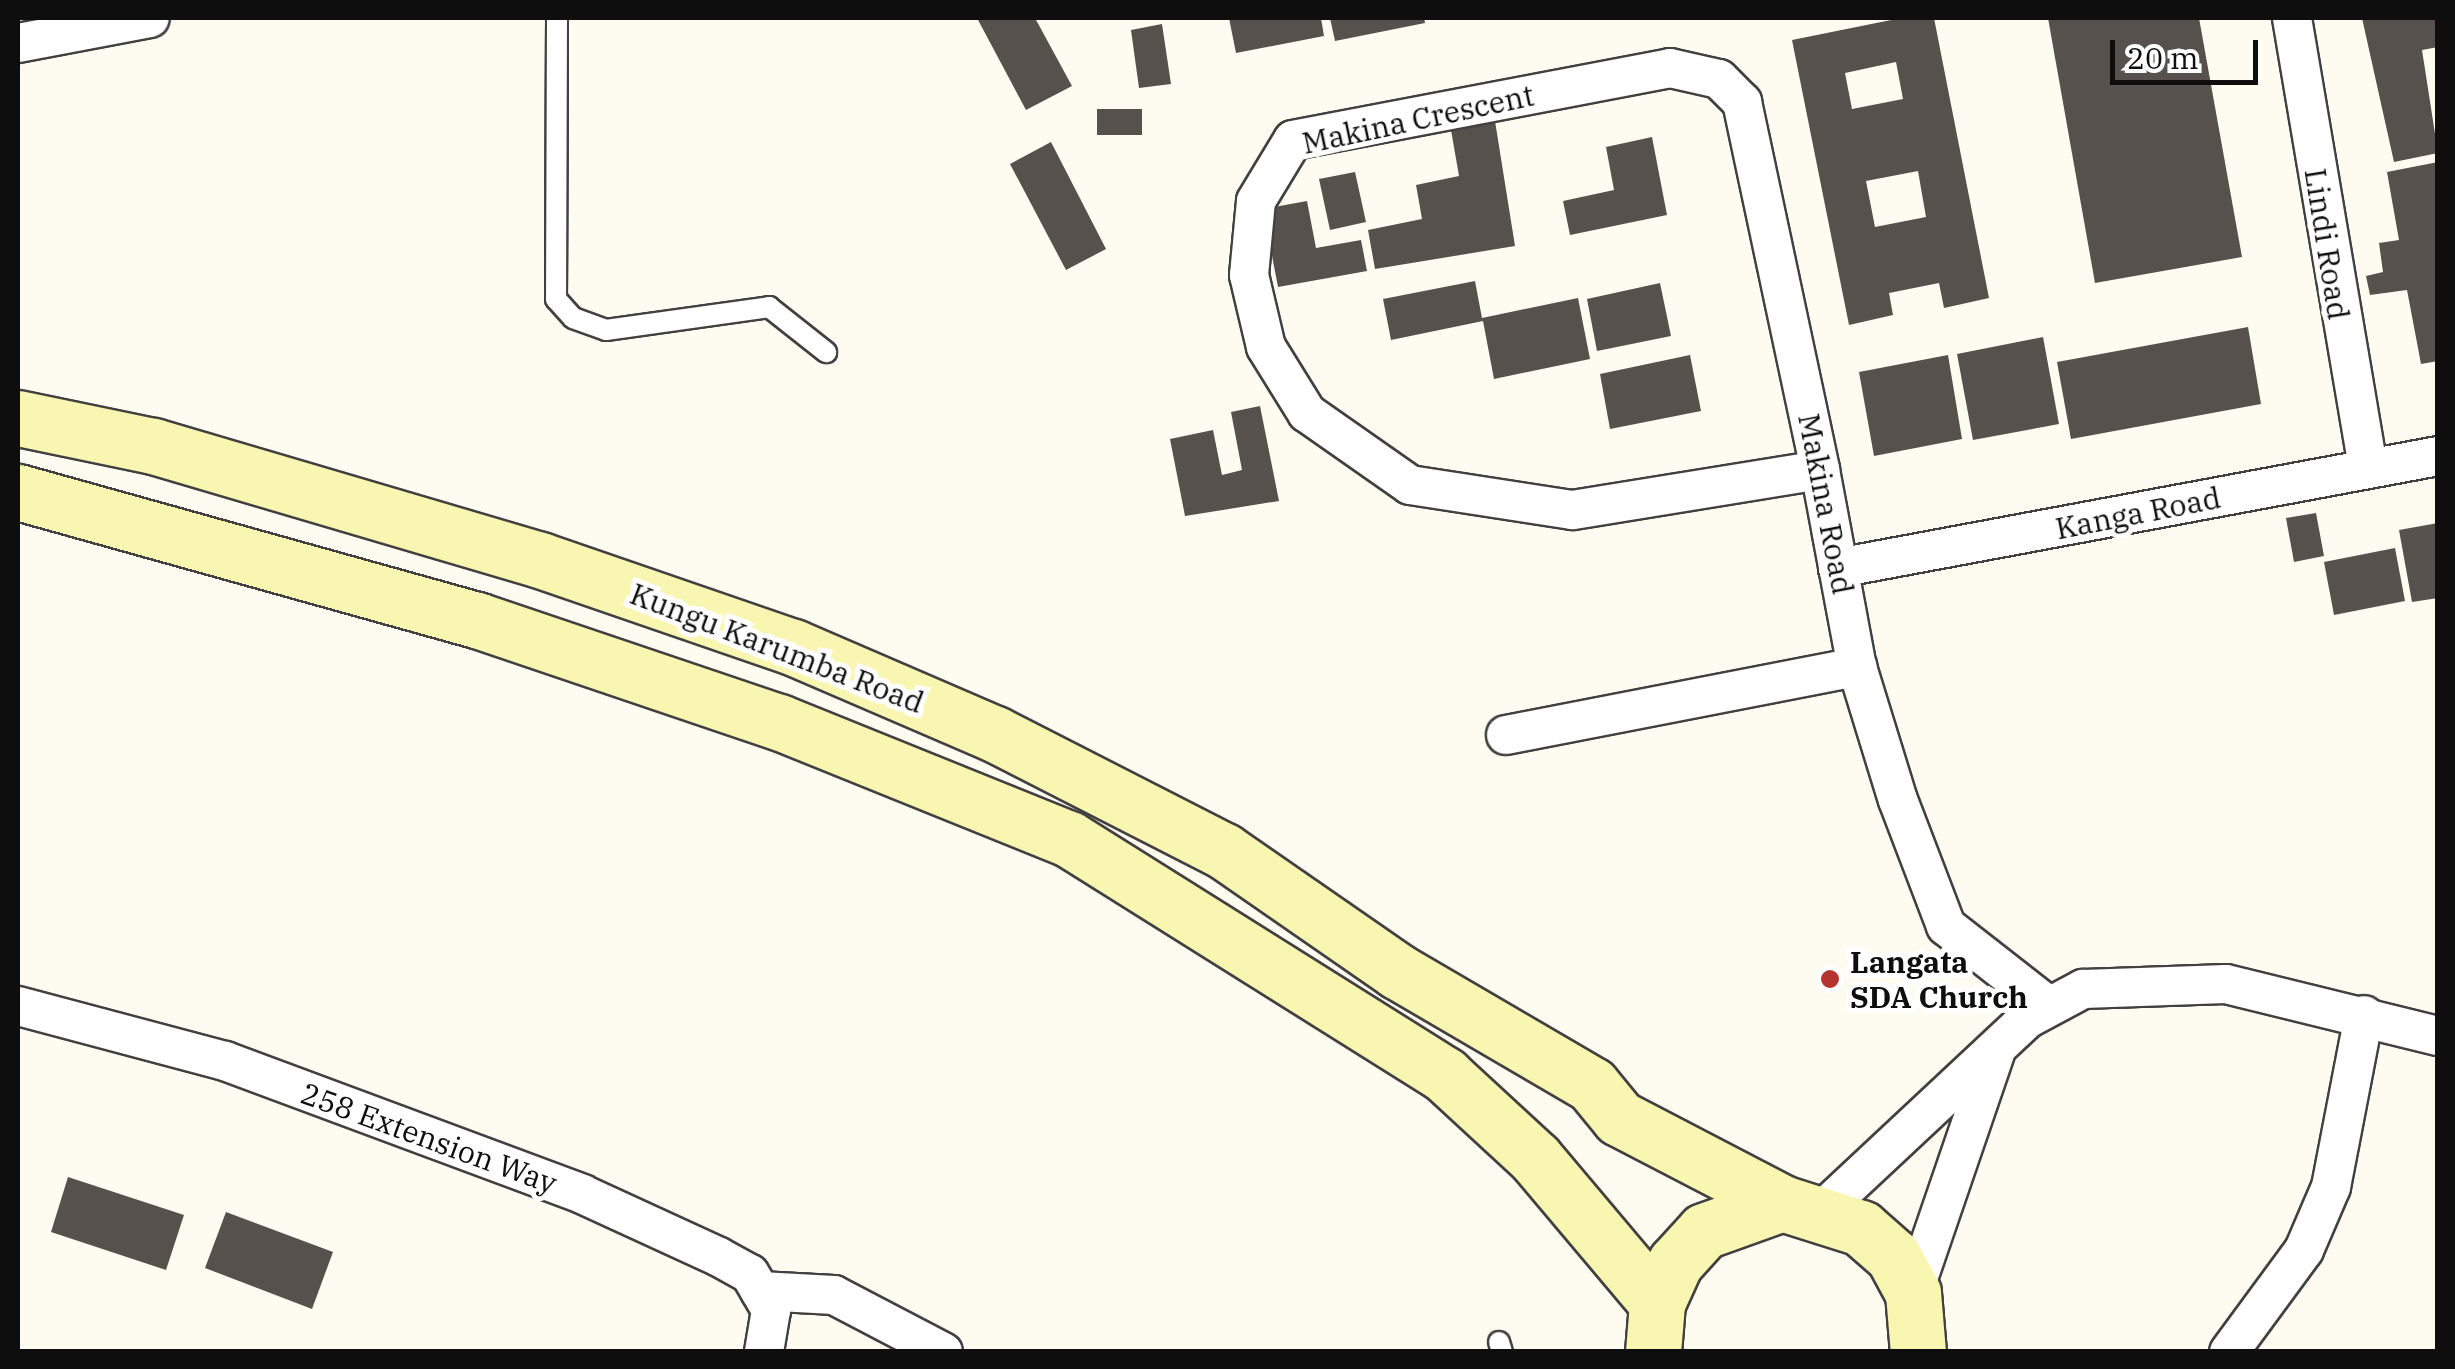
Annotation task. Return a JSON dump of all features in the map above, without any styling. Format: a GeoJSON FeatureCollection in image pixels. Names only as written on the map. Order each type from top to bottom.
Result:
{"type":"FeatureCollection","features":[{"type":"Feature","properties":{"kind":"main road","name":"Kungu Karumba Road"},"geometry":{"type":"LineString","coordinates":[[18,418],[153,446],[503,549],[792,647],[994,734],[1224,851],[1397,971],[1479,1014],[1592,1085],[1619,1118],[1803,1206],[1893,1256],[1913,1292]]}},
{"type":"Feature","properties":{"kind":"main road"},"geometry":{"type":"LineString","coordinates":[[18,492],[515,633],[779,722],[1069,839],[1445,1075],[1535,1158],[1656,1327],[1704,1230],[1803,1206]]}},
{"type":"Feature","properties":{"kind":"main road"},"geometry":{"type":"LineString","coordinates":[[1913,1292],[1918,1352]]}},
{"type":"Feature","properties":{"kind":"street"},"geometry":{"type":"LineString","coordinates":[[18,43],[150,18]]}},
{"type":"Feature","properties":{"kind":"street","name":"Lindi Road"},"geometry":{"type":"LineString","coordinates":[[2292,18],[2368,469]]}},
{"type":"Feature","properties":{"kind":"street","name":"Makina Road"},"geometry":{"type":"LineString","coordinates":[[1598,82],[1697,69],[1742,102],[1820,470],[1857,667],[1946,926],[2048,1004]]}},
{"type":"Feature","properties":{"kind":"street","name":"Makina Crescent"},"geometry":{"type":"LineString","coordinates":[[1598,82],[1293,140],[1256,202],[1249,275],[1266,348],[1307,413],[1360,458],[1450,496],[1572,510],[1820,470]]}},
{"type":"Feature","properties":{"kind":"street","name":"Kanga Road"},"geometry":{"type":"LineString","coordinates":[[1838,568],[2438,456]]}},
{"type":"Feature","properties":{"kind":"street"},"geometry":{"type":"LineString","coordinates":[[1506,735],[1857,667]]}},
{"type":"Feature","properties":{"kind":"street"},"geometry":{"type":"LineString","coordinates":[[1803,1206],[2048,1004],[2132,982],[2226,984],[2438,1036]]}},
{"type":"Feature","properties":{"kind":"street","name":"258 Extension Way"},"geometry":{"type":"LineString","coordinates":[[18,1006],[225,1061],[582,1194],[734,1265],[760,1292]]}},
{"type":"Feature","properties":{"kind":"street"},"geometry":{"type":"LineString","coordinates":[[2229,1352],[2304,1250],[2332,1187],[2364,1015]]}},
{"type":"Feature","properties":{"kind":"street"},"geometry":{"type":"LineString","coordinates":[[1913,1292],[1997,1047]]}},
{"type":"Feature","properties":{"kind":"street"},"geometry":{"type":"LineString","coordinates":[[760,1292],[771,1310],[764,1352]]}},
{"type":"Feature","properties":{"kind":"street"},"geometry":{"type":"LineString","coordinates":[[760,1292],[834,1295],[942,1352]]}},
{"type":"Feature","properties":{"kind":"lane"},"geometry":{"type":"LineString","coordinates":[[558,18],[556,299],[573,318],[606,330],[770,306],[826,352]]}},
{"type":"Feature","properties":{"kind":"building"},"geometry":{"type":"Polygon","coordinates":[[[977,18],[1035,18],[1072,86],[1026,110],[977,18]]]}},
{"type":"Feature","properties":{"kind":"building"},"geometry":{"type":"Polygon","coordinates":[[[1229,18],[1321,18],[1324,36],[1236,53],[1229,18]]]}},
{"type":"Feature","properties":{"kind":"building"},"geometry":{"type":"Polygon","coordinates":[[[1330,18],[1424,18],[1425,23],[1335,41],[1330,18]]]}},
{"type":"Feature","properties":{"kind":"building"},"geometry":{"type":"Polygon","coordinates":[[[1901,18],[1934,18],[1989,298],[1944,308],[1939,283],[1889,293],[1893,315],[1849,325],[1792,40],[1901,18]],[[1896,62],[1845,73],[1852,109],[1903,99],[1896,62]],[[1918,171],[1866,181],[1875,227],[1926,217],[1918,171]]]}},
{"type":"Feature","properties":{"kind":"building"},"geometry":{"type":"Polygon","coordinates":[[[2048,18],[2199,18],[2242,257],[2095,283],[2048,18]]]}},
{"type":"Feature","properties":{"kind":"building"},"geometry":{"type":"Polygon","coordinates":[[[2362,18],[2438,18],[2438,47],[2422,50],[2438,153],[2394,162],[2362,18]]]}},
{"type":"Feature","properties":{"kind":"building"},"geometry":{"type":"Polygon","coordinates":[[[1162,24],[1171,84],[1139,88],[1131,30],[1162,24]]]}},
{"type":"Feature","properties":{"kind":"building"},"geometry":{"type":"Polygon","coordinates":[[[1097,109],[1142,109],[1142,135],[1097,135],[1097,109]]]}},
{"type":"Feature","properties":{"kind":"building"},"geometry":{"type":"Polygon","coordinates":[[[1495,121],[1515,246],[1375,269],[1368,230],[1422,219],[1416,185],[1459,176],[1451,130],[1495,121]]]}},
{"type":"Feature","properties":{"kind":"building"},"geometry":{"type":"Polygon","coordinates":[[[1652,137],[1667,215],[1570,235],[1563,201],[1614,190],[1606,147],[1652,137]]]}},
{"type":"Feature","properties":{"kind":"building"},"geometry":{"type":"Polygon","coordinates":[[[1051,142],[1106,249],[1066,270],[1010,164],[1051,142]]]}},
{"type":"Feature","properties":{"kind":"building"},"geometry":{"type":"Polygon","coordinates":[[[2438,162],[2438,361],[2421,364],[2407,290],[2370,295],[2366,276],[2383,272],[2379,243],[2399,240],[2387,172],[2438,162]]]}},
{"type":"Feature","properties":{"kind":"building"},"geometry":{"type":"Polygon","coordinates":[[[1355,172],[1366,222],[1330,230],[1319,179],[1355,172]]]}},
{"type":"Feature","properties":{"kind":"building"},"geometry":{"type":"Polygon","coordinates":[[[1307,201],[1316,248],[1361,240],[1367,271],[1278,287],[1263,209],[1307,201]]]}},
{"type":"Feature","properties":{"kind":"building"},"geometry":{"type":"Polygon","coordinates":[[[1475,281],[1482,318],[1578,298],[1590,359],[1494,379],[1483,321],[1391,340],[1383,299],[1475,281]]]}},
{"type":"Feature","properties":{"kind":"building"},"geometry":{"type":"Polygon","coordinates":[[[1660,283],[1671,336],[1597,351],[1587,299],[1660,283]]]}},
{"type":"Feature","properties":{"kind":"building"},"geometry":{"type":"Polygon","coordinates":[[[2248,327],[2261,404],[2071,439],[2057,362],[2248,327]]]}},
{"type":"Feature","properties":{"kind":"building"},"geometry":{"type":"Polygon","coordinates":[[[2043,337],[2059,424],[1973,440],[1957,354],[2043,337]]]}},
{"type":"Feature","properties":{"kind":"building"},"geometry":{"type":"Polygon","coordinates":[[[1690,355],[1701,411],[1610,429],[1600,374],[1690,355]]]}},
{"type":"Feature","properties":{"kind":"building"},"geometry":{"type":"Polygon","coordinates":[[[1948,355],[1962,439],[1874,456],[1859,372],[1948,355]]]}},
{"type":"Feature","properties":{"kind":"building"},"geometry":{"type":"Polygon","coordinates":[[[1260,406],[1279,501],[1185,516],[1170,439],[1213,430],[1222,475],[1242,470],[1231,412],[1260,406]]]}},
{"type":"Feature","properties":{"kind":"building"},"geometry":{"type":"Polygon","coordinates":[[[2316,513],[2324,556],[2294,562],[2286,518],[2316,513]]]}},
{"type":"Feature","properties":{"kind":"building"},"geometry":{"type":"Polygon","coordinates":[[[2438,523],[2438,598],[2412,602],[2399,530],[2438,523]]]}},
{"type":"Feature","properties":{"kind":"building"},"geometry":{"type":"Polygon","coordinates":[[[2395,548],[2405,601],[2334,615],[2324,562],[2395,548]]]}},
{"type":"Feature","properties":{"kind":"building"},"geometry":{"type":"Polygon","coordinates":[[[68,1177],[184,1215],[166,1270],[51,1232],[68,1177]]]}},
{"type":"Feature","properties":{"kind":"building"},"geometry":{"type":"Polygon","coordinates":[[[226,1212],[333,1252],[312,1309],[205,1268],[226,1212]]]}},
{"type":"Feature","properties":{"kind":"place","name":"Langata SDA Church"},"geometry":{"type":"Point","coordinates":[1830,979]}}]}
